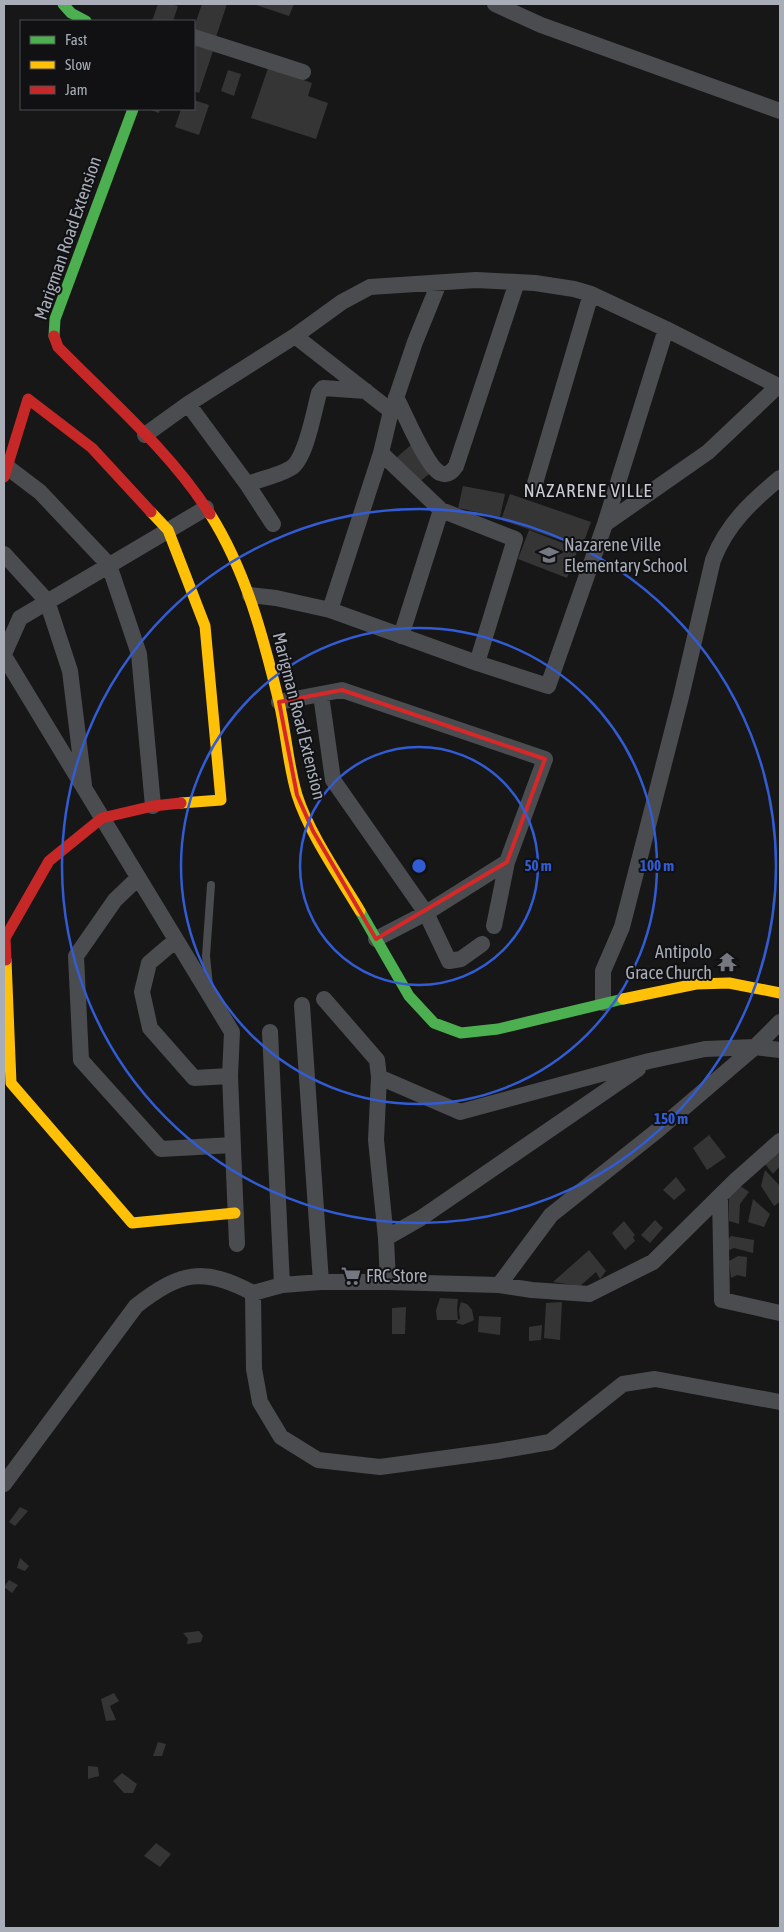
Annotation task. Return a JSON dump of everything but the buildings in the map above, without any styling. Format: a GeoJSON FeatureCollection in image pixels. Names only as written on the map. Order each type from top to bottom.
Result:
{"type":"FeatureCollection","features":[{"type":"Feature","properties":{"kind":"street"},"geometry":{"type":"LineString","coordinates":[[63,4],[71,13],[84,20]]}},
{"type":"Feature","properties":{"kind":"street"},"geometry":{"type":"LineString","coordinates":[[495,4],[541,25],[780,111]]}},
{"type":"Feature","properties":{"kind":"street"},"geometry":{"type":"LineString","coordinates":[[195,37],[303,72]]}},
{"type":"Feature","properties":{"kind":"street","name":"Marigman Road Extension"},"geometry":{"type":"LineString","coordinates":[[132,110],[55,319],[54,336],[58,347],[176,469],[206,508],[225,538],[250,595],[279,702],[297,795],[313,831],[410,996],[434,1023],[461,1033],[498,1029],[603,1003],[696,984],[729,983],[780,993]]}},
{"type":"Feature","properties":{"kind":"street"},"geometry":{"type":"LineString","coordinates":[[145,435],[188,404],[295,336],[342,302],[370,287],[476,280],[535,283],[574,289],[591,294],[666,329],[778,386],[708,452],[604,524]]}},
{"type":"Feature","properties":{"kind":"street"},"geometry":{"type":"LineString","coordinates":[[295,336],[366,391],[394,404],[436,470],[441,474],[447,474],[453,472],[456,466],[517,282]]}},
{"type":"Feature","properties":{"kind":"street"},"geometry":{"type":"LineString","coordinates":[[330,610],[381,453],[394,404],[415,342],[440,283]]}},
{"type":"Feature","properties":{"kind":"street"},"geometry":{"type":"LineString","coordinates":[[533,490],[591,294]]}},
{"type":"Feature","properties":{"kind":"street"},"geometry":{"type":"LineString","coordinates":[[250,595],[276,598],[330,610],[477,663],[548,686],[604,524],[666,329]]}},
{"type":"Feature","properties":{"kind":"street"},"geometry":{"type":"LineString","coordinates":[[246,484],[287,470],[296,464],[301,455],[321,390],[326,388],[366,391]]}},
{"type":"Feature","properties":{"kind":"street"},"geometry":{"type":"LineString","coordinates":[[153,806],[139,654],[109,565],[40,492],[5,472],[28,399],[92,448],[168,530],[205,626],[221,800],[153,806],[102,818],[49,861],[5,938],[11,1083],[132,1223],[235,1213]]}},
{"type":"Feature","properties":{"kind":"street"},"geometry":{"type":"LineString","coordinates":[[188,404],[273,524]]}},
{"type":"Feature","properties":{"kind":"street"},"geometry":{"type":"LineString","coordinates":[[381,453],[441,510],[516,539],[477,663]]}},
{"type":"Feature","properties":{"kind":"street"},"geometry":{"type":"LineString","coordinates":[[603,1003],[603,971],[622,926],[681,697],[713,560],[721,540],[733,524],[756,498],[780,478]]}},
{"type":"Feature","properties":{"kind":"street"},"geometry":{"type":"LineString","coordinates":[[206,508],[20,618],[4,655],[85,792],[232,1032],[230,1076],[237,1244]]}},
{"type":"Feature","properties":{"kind":"street"},"geometry":{"type":"LineString","coordinates":[[402,636],[441,510]]}},
{"type":"Feature","properties":{"kind":"street"},"geometry":{"type":"LineString","coordinates":[[4,554],[47,602],[70,671],[85,792]]}},
{"type":"Feature","properties":{"kind":"street"},"geometry":{"type":"LineString","coordinates":[[279,702],[342,690],[545,759],[507,862],[494,926]]}},
{"type":"Feature","properties":{"kind":"street"},"geometry":{"type":"LineString","coordinates":[[321,695],[333,780],[426,913],[449,961],[460,959],[482,944]]}},
{"type":"Feature","properties":{"kind":"street"},"geometry":{"type":"LineString","coordinates":[[376,939],[426,913],[507,862]]}},
{"type":"Feature","properties":{"kind":"street"},"geometry":{"type":"LineString","coordinates":[[138,878],[115,900],[76,956],[81,1060],[161,1148],[233,1145]]}},
{"type":"Feature","properties":{"kind":"street"},"geometry":{"type":"LineString","coordinates":[[176,940],[149,963],[142,992],[150,1028],[194,1078],[230,1076]]}},
{"type":"Feature","properties":{"kind":"street"},"geometry":{"type":"LineString","coordinates":[[324,999],[377,1060],[379,1077],[376,1140],[386,1238],[388,1282]]}},
{"type":"Feature","properties":{"kind":"street"},"geometry":{"type":"LineString","coordinates":[[302,1005],[321,1282]]}},
{"type":"Feature","properties":{"kind":"street"},"geometry":{"type":"LineString","coordinates":[[498,1286],[551,1215],[658,1130],[755,1047],[780,1022]]}},
{"type":"Feature","properties":{"kind":"street"},"geometry":{"type":"LineString","coordinates":[[270,1032],[282,1285]]}},
{"type":"Feature","properties":{"kind":"street"},"geometry":{"type":"LineString","coordinates":[[379,1077],[460,1112],[649,1061],[705,1048],[755,1047],[780,1050]]}},
{"type":"Feature","properties":{"kind":"street"},"geometry":{"type":"LineString","coordinates":[[386,1238],[421,1218],[649,1061]]}},
{"type":"Feature","properties":{"kind":"street"},"geometry":{"type":"LineString","coordinates":[[4,1484],[136,1306],[156,1291],[183,1278],[205,1275],[232,1282],[253,1293],[282,1285],[321,1282],[388,1282],[498,1286],[589,1294],[653,1262],[720,1196],[780,1141]]}},
{"type":"Feature","properties":{"kind":"street"},"geometry":{"type":"LineString","coordinates":[[720,1196],[722,1300],[780,1313]]}},
{"type":"Feature","properties":{"kind":"street"},"geometry":{"type":"LineString","coordinates":[[253,1293],[254,1369],[260,1402],[281,1438],[318,1460],[380,1467],[550,1442],[623,1384],[655,1379],[780,1402]]}},
{"type":"Feature","properties":{"kind":"lane"},"geometry":{"type":"LineString","coordinates":[[210,995],[206,956],[211,885]]}},
{"type":"Feature","properties":{"kind":"highlighted area"},"geometry":{"type":"Polygon","coordinates":[[[342,690],[545,759],[507,862],[376,939],[313,831],[297,795],[279,702],[342,690]]]}},
{"type":"Feature","properties":{"kind":"traffic: fast"},"geometry":{"type":"LineString","coordinates":[[63,4],[71,13],[84,20]]}},
{"type":"Feature","properties":{"kind":"traffic: fast"},"geometry":{"type":"LineString","coordinates":[[54,336],[55,319],[133,110]]}},
{"type":"Feature","properties":{"kind":"traffic: fast"},"geometry":{"type":"LineString","coordinates":[[360,911],[409,996],[434,1023],[461,1033],[498,1029],[623,999]]}},
{"type":"Feature","properties":{"kind":"traffic: slow"},"geometry":{"type":"LineString","coordinates":[[151,512],[168,530],[205,626],[221,800],[181,803]]}},
{"type":"Feature","properties":{"kind":"traffic: slow"},"geometry":{"type":"LineString","coordinates":[[210,514],[234,558],[260,629],[279,702],[294,784],[302,809],[325,854],[360,911]]}},
{"type":"Feature","properties":{"kind":"traffic: slow"},"geometry":{"type":"LineString","coordinates":[[6,960],[11,1083],[132,1223],[235,1213]]}},
{"type":"Feature","properties":{"kind":"traffic: slow"},"geometry":{"type":"LineString","coordinates":[[623,999],[696,984],[729,983],[780,993]]}},
{"type":"Feature","properties":{"kind":"traffic: jam"},"geometry":{"type":"LineString","coordinates":[[54,336],[58,347],[158,447],[177,469],[210,514]]}},
{"type":"Feature","properties":{"kind":"traffic: jam"},"geometry":{"type":"LineString","coordinates":[[4,477],[28,399],[92,448],[151,512]]}},
{"type":"Feature","properties":{"kind":"traffic: jam"},"geometry":{"type":"LineString","coordinates":[[6,960],[5,938],[49,861],[102,818],[153,806],[181,803]]}},
{"type":"Feature","properties":{"kind":"place","name":"Nazarene Ville Elementary School"},"geometry":{"type":"Point","coordinates":[549,555]}},
{"type":"Feature","properties":{"kind":"place","name":"Antipolo Grace Church"},"geometry":{"type":"Point","coordinates":[727,962]}},
{"type":"Feature","properties":{"kind":"place","name":"FRC Store"},"geometry":{"type":"Point","coordinates":[351,1276]}},
{"type":"Feature","properties":{"kind":"district","name":"NAZARENE VILLE"},"geometry":{"type":"Point","coordinates":[588,490]}}]}
